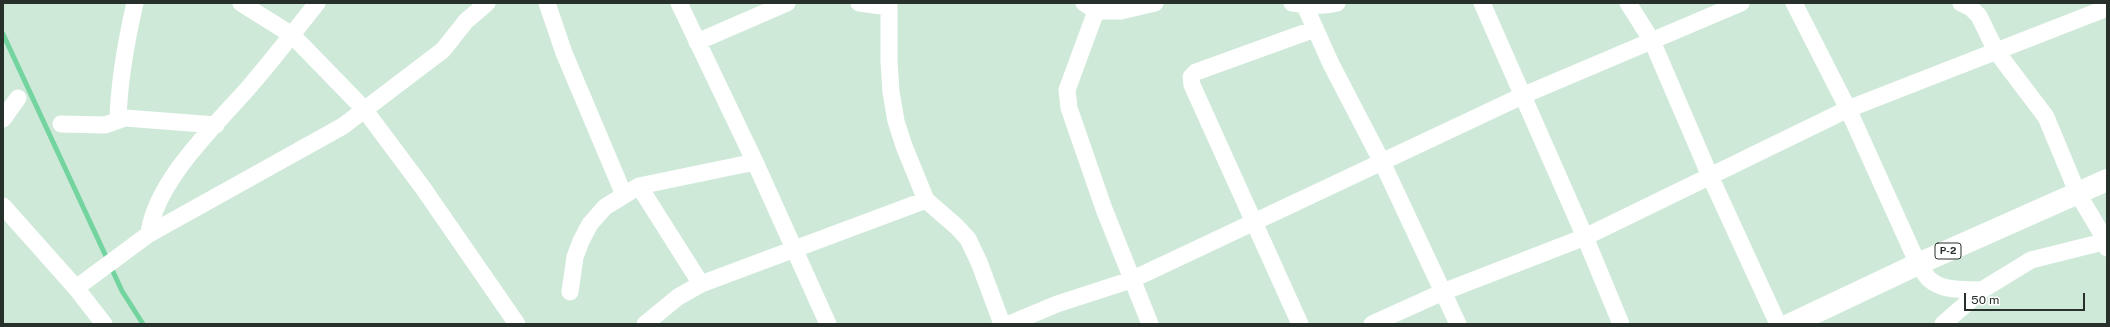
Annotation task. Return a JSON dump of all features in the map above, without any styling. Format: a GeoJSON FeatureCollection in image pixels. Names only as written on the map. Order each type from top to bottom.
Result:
{"type":"FeatureCollection","features":[{"type":"Feature","properties":{"kind":"highway","name":"P-2"},"geometry":{"type":"LineString","coordinates":[[1791,324],[1918,264],[2107,180]]}},
{"type":"Feature","properties":{"kind":"street"},"geometry":{"type":"LineString","coordinates":[[118,120],[122,70],[135,3]]}},
{"type":"Feature","properties":{"kind":"street"},"geometry":{"type":"LineString","coordinates":[[241,3],[292,35],[364,109],[424,188],[517,324]]}},
{"type":"Feature","properties":{"kind":"street"},"geometry":{"type":"LineString","coordinates":[[149,234],[155,209],[164,190],[191,153],[292,35],[317,3]]}},
{"type":"Feature","properties":{"kind":"street"},"geometry":{"type":"LineString","coordinates":[[76,288],[149,234],[343,126],[443,50],[466,21],[487,3]]}},
{"type":"Feature","properties":{"kind":"street"},"geometry":{"type":"LineString","coordinates":[[547,3],[564,54],[624,195]]}},
{"type":"Feature","properties":{"kind":"street"},"geometry":{"type":"LineString","coordinates":[[678,3],[755,162],[828,324]]}},
{"type":"Feature","properties":{"kind":"street"},"geometry":{"type":"LineString","coordinates":[[697,42],[787,3]]}},
{"type":"Feature","properties":{"kind":"street"},"geometry":{"type":"LineString","coordinates":[[859,3],[889,5],[889,62],[896,121],[926,200],[957,227],[968,239],[979,262],[1002,324]]}},
{"type":"Feature","properties":{"kind":"street"},"geometry":{"type":"LineString","coordinates":[[1150,324],[1131,280],[1104,209],[1069,108],[1067,90],[1093,6],[1121,11],[1155,3]]}},
{"type":"Feature","properties":{"kind":"street"},"geometry":{"type":"LineString","coordinates":[[1299,4],[1327,6],[1337,3]]}},
{"type":"Feature","properties":{"kind":"street"},"geometry":{"type":"LineString","coordinates":[[1482,3],[1524,95],[1621,324]]}},
{"type":"Feature","properties":{"kind":"street"},"geometry":{"type":"LineString","coordinates":[[1628,3],[1652,41],[1710,176],[1778,324]]}},
{"type":"Feature","properties":{"kind":"street"},"geometry":{"type":"LineString","coordinates":[[1009,324],[1057,304],[1131,280],[1524,95],[1741,3]]}},
{"type":"Feature","properties":{"kind":"street"},"geometry":{"type":"LineString","coordinates":[[1794,3],[1848,109],[1918,264],[1929,279],[1940,286],[1954,289],[1982,290]]}},
{"type":"Feature","properties":{"kind":"street"},"geometry":{"type":"LineString","coordinates":[[1943,324],[1982,290],[2031,260],[2107,243],[2078,194],[2046,117],[1996,51],[1979,16],[1971,8],[1961,3]]}},
{"type":"Feature","properties":{"kind":"street"},"geometry":{"type":"LineString","coordinates":[[1299,4],[1315,29],[1331,64],[1382,162],[1458,324]]}},
{"type":"Feature","properties":{"kind":"street"},"geometry":{"type":"LineString","coordinates":[[1372,324],[1443,292],[1585,236],[1848,109],[2107,8]]}},
{"type":"Feature","properties":{"kind":"street"},"geometry":{"type":"LineString","coordinates":[[1300,324],[1192,85],[1191,77],[1196,72],[1315,29]]}},
{"type":"Feature","properties":{"kind":"street"},"geometry":{"type":"LineString","coordinates":[[3,119],[18,98]]}},
{"type":"Feature","properties":{"kind":"street"},"geometry":{"type":"LineString","coordinates":[[61,124],[105,125],[125,118],[137,118],[216,125]]}},
{"type":"Feature","properties":{"kind":"street"},"geometry":{"type":"LineString","coordinates":[[570,292],[575,257],[590,224],[605,207],[639,186],[755,162]]}},
{"type":"Feature","properties":{"kind":"street"},"geometry":{"type":"LineString","coordinates":[[639,186],[701,284]]}},
{"type":"Feature","properties":{"kind":"street"},"geometry":{"type":"LineString","coordinates":[[645,324],[678,297],[701,284],[926,200]]}},
{"type":"Feature","properties":{"kind":"street"},"geometry":{"type":"LineString","coordinates":[[3,206],[76,288],[104,324]]}},
{"type":"Feature","properties":{"kind":"waterway"},"geometry":{"type":"LineString","coordinates":[[3,34],[122,291],[143,324]]}}]}
